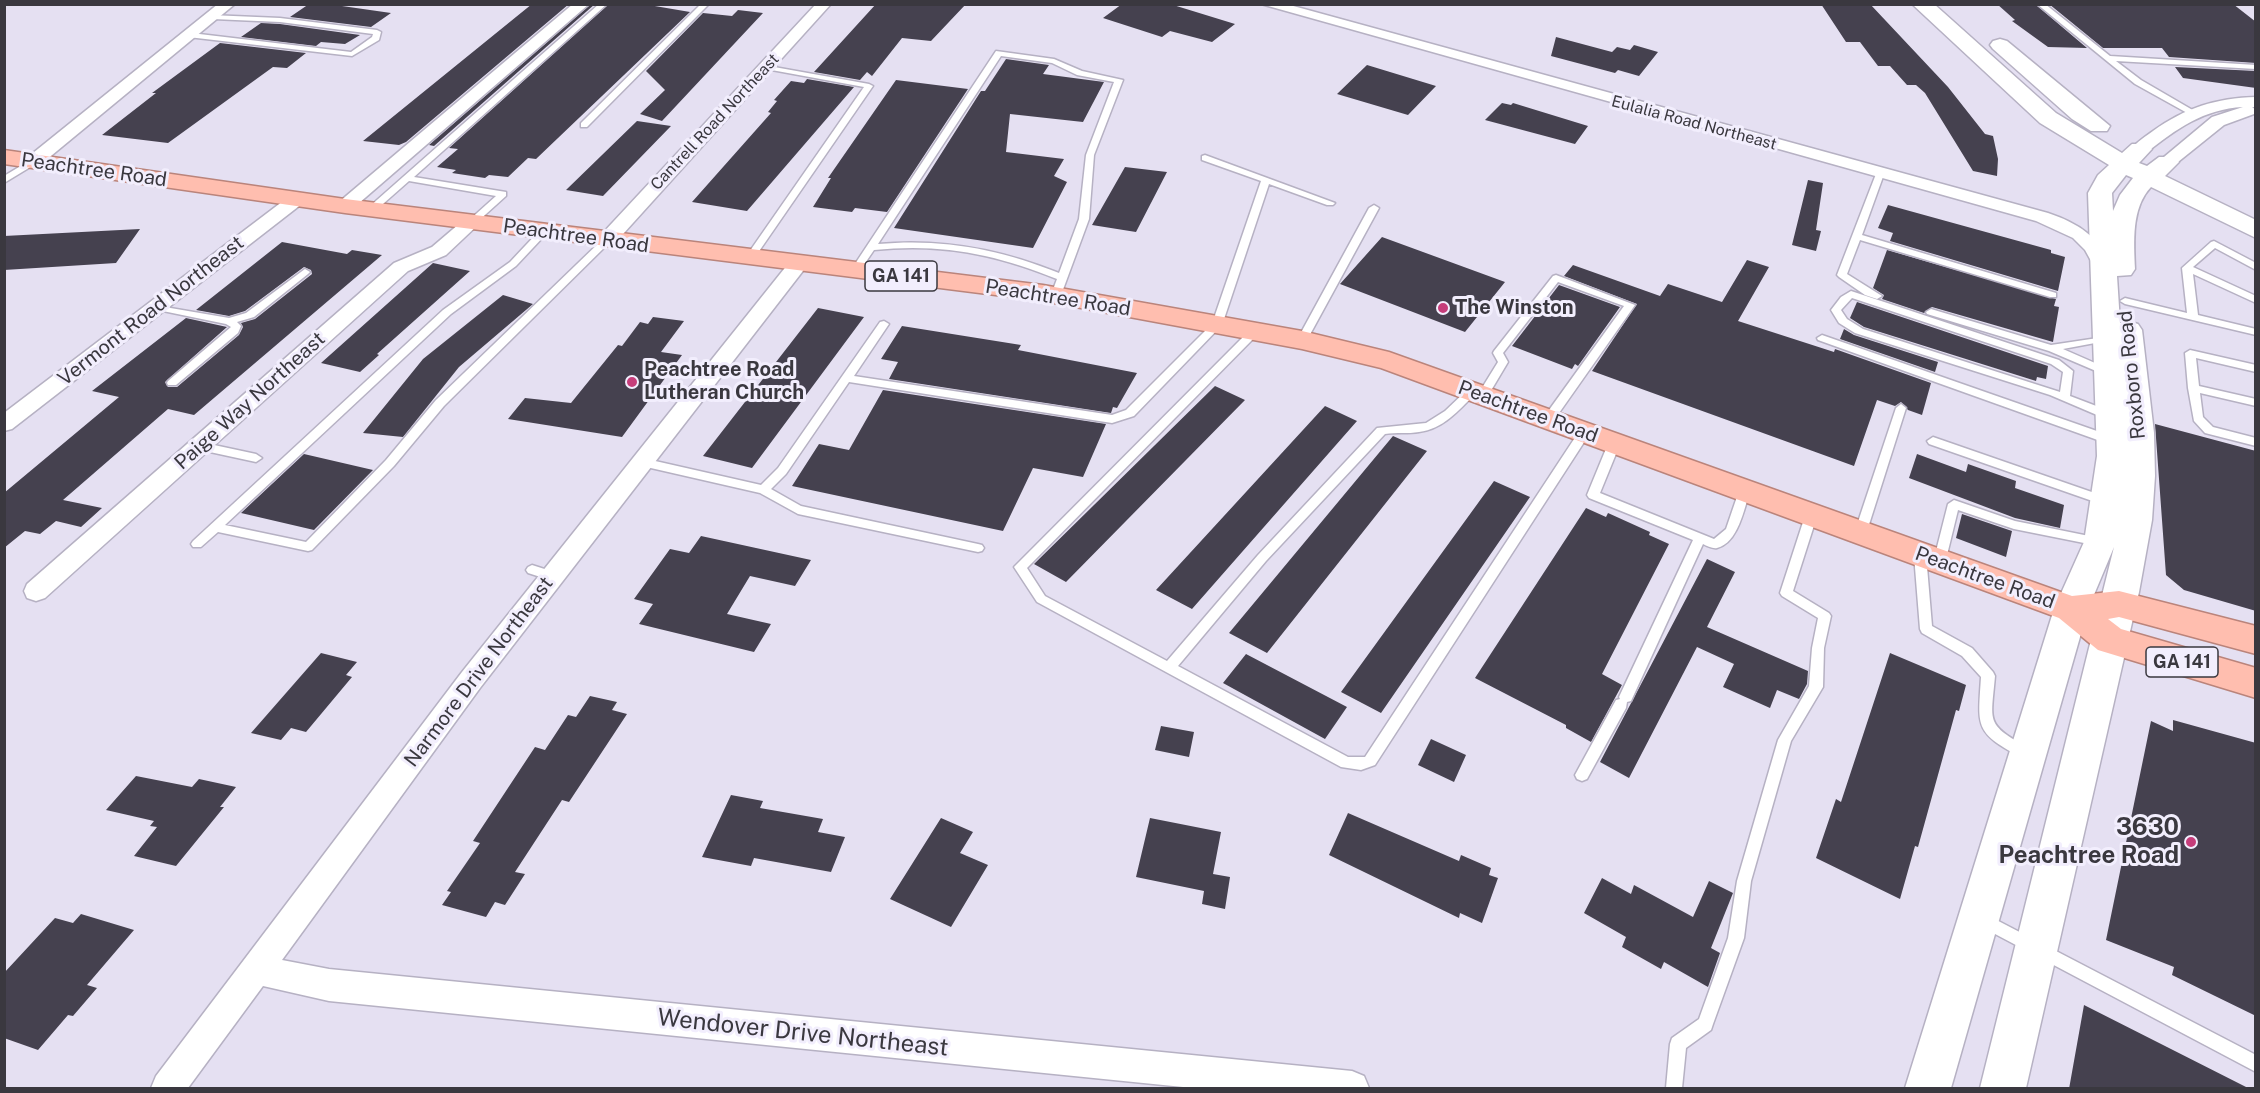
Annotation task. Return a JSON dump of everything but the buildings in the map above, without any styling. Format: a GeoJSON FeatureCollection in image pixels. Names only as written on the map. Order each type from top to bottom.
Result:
{"type":"FeatureCollection","features":[{"type":"Feature","properties":{"kind":"highway","name":"Peachtree Road"},"geometry":{"type":"LineString","coordinates":[[4,157],[345,206],[750,258],[856,270],[1059,286],[1217,325],[1302,340],[1389,361],[1930,560],[2071,609]]}},
{"type":"Feature","properties":{"kind":"highway","name":"GA 141"},"geometry":{"type":"LineString","coordinates":[[2071,609],[2119,604],[2256,640]]}},
{"type":"Feature","properties":{"kind":"highway","name":"GA 141"},"geometry":{"type":"LineString","coordinates":[[2071,609],[2110,640],[2256,683]]}},
{"type":"Feature","properties":{"kind":"main road"},"geometry":{"type":"LineString","coordinates":[[1923,4],[2047,117],[2159,169],[2256,206]]}},
{"type":"Feature","properties":{"kind":"main road"},"geometry":{"type":"LineString","coordinates":[[1981,28],[2132,156]]}},
{"type":"Feature","properties":{"kind":"main road","name":"Roxboro Road"},"geometry":{"type":"LineString","coordinates":[[1928,1089],[2071,609],[2100,542],[2112,429],[2100,193],[2107,180],[2132,156]]}},
{"type":"Feature","properties":{"kind":"main road"},"geometry":{"type":"LineString","coordinates":[[2159,169],[2256,231]]}},
{"type":"Feature","properties":{"kind":"main road","name":"Roxboro Road"},"geometry":{"type":"LineString","coordinates":[[2003,1089],[2119,604],[2136,520],[2139,433],[2122,260],[2130,200],[2137,188],[2159,169]]}},
{"type":"Feature","properties":{"kind":"street"},"geometry":{"type":"LineString","coordinates":[[34,161],[228,4]]}},
{"type":"Feature","properties":{"kind":"street"},"geometry":{"type":"LineString","coordinates":[[345,206],[582,4]]}},
{"type":"Feature","properties":{"kind":"street","name":"Cantrell Road Northeast"},"geometry":{"type":"LineString","coordinates":[[607,240],[824,4]]}},
{"type":"Feature","properties":{"kind":"street","name":"Eulalia Road Northeast"},"geometry":{"type":"LineString","coordinates":[[1268,4],[2042,217],[2071,228],[2093,245],[2103,266]]}},
{"type":"Feature","properties":{"kind":"street"},"geometry":{"type":"LineString","coordinates":[[2132,156],[2192,112],[2211,105],[2256,102]]}},
{"type":"Feature","properties":{"kind":"street"},"geometry":{"type":"LineString","coordinates":[[2159,169],[2218,121],[2256,109]]}},
{"type":"Feature","properties":{"kind":"street","name":"Vermont Road Northeast"},"geometry":{"type":"LineString","coordinates":[[4,424],[297,199]]}},
{"type":"Feature","properties":{"kind":"street","name":"Paige Way Northeast"},"geometry":{"type":"LineString","coordinates":[[36,591],[402,267],[439,251],[472,222]]}},
{"type":"Feature","properties":{"kind":"street","name":"Narmore Drive Northeast"},"geometry":{"type":"LineString","coordinates":[[168,1089],[542,573],[642,462],[799,263]]}},
{"type":"Feature","properties":{"kind":"street","name":"Wendover Drive Northeast"},"geometry":{"type":"LineString","coordinates":[[255,969],[329,985],[1352,1089]]}},
{"type":"Feature","properties":{"kind":"lane"},"geometry":{"type":"LineString","coordinates":[[372,209],[604,4]]}},
{"type":"Feature","properties":{"kind":"lane"},"geometry":{"type":"LineString","coordinates":[[584,125],[706,4]]}},
{"type":"Feature","properties":{"kind":"lane"},"geometry":{"type":"LineString","coordinates":[[2040,4],[2138,82],[2192,112]]}},
{"type":"Feature","properties":{"kind":"lane"},"geometry":{"type":"LineString","coordinates":[[190,35],[352,54],[376,38],[377,32],[280,20],[213,17]]}},
{"type":"Feature","properties":{"kind":"lane"},"geometry":{"type":"LineString","coordinates":[[856,270],[871,247],[999,53],[1054,61],[1080,74],[1119,80],[1090,155],[1084,219],[1059,286],[1003,255],[968,247],[920,242],[871,247]]}},
{"type":"Feature","properties":{"kind":"lane"},"geometry":{"type":"LineString","coordinates":[[2110,58],[2256,67]]}},
{"type":"Feature","properties":{"kind":"lane"},"geometry":{"type":"LineString","coordinates":[[750,258],[869,86],[766,67]]}},
{"type":"Feature","properties":{"kind":"lane"},"geometry":{"type":"LineString","coordinates":[[1205,158],[1330,203]]}},
{"type":"Feature","properties":{"kind":"lane"},"geometry":{"type":"LineString","coordinates":[[4,180],[34,161]]}},
{"type":"Feature","properties":{"kind":"lane"},"geometry":{"type":"LineString","coordinates":[[1880,174],[1842,275],[1868,293],[2053,349],[2110,373]]}},
{"type":"Feature","properties":{"kind":"lane"},"geometry":{"type":"LineString","coordinates":[[407,178],[503,194],[472,222]]}},
{"type":"Feature","properties":{"kind":"lane"},"geometry":{"type":"LineString","coordinates":[[846,378],[1112,419],[1130,413],[1217,325],[1266,180]]}},
{"type":"Feature","properties":{"kind":"lane"},"geometry":{"type":"LineString","coordinates":[[1302,340],[1374,208]]}},
{"type":"Feature","properties":{"kind":"lane"},"geometry":{"type":"LineString","coordinates":[[197,544],[447,312],[513,264],[544,231]]}},
{"type":"Feature","properties":{"kind":"lane"},"geometry":{"type":"LineString","coordinates":[[1856,236],[2053,295]]}},
{"type":"Feature","properties":{"kind":"lane"},"geometry":{"type":"LineString","coordinates":[[215,527],[308,548],[390,464],[440,403],[607,240]]}},
{"type":"Feature","properties":{"kind":"lane"},"geometry":{"type":"LineString","coordinates":[[2187,268],[2214,244],[2256,267]]}},
{"type":"Feature","properties":{"kind":"lane"},"geometry":{"type":"LineString","coordinates":[[2187,268],[2193,318]]}},
{"type":"Feature","properties":{"kind":"lane"},"geometry":{"type":"LineString","coordinates":[[2187,268],[2256,300]]}},
{"type":"Feature","properties":{"kind":"lane"},"geometry":{"type":"LineString","coordinates":[[229,321],[250,315],[305,272]]}},
{"type":"Feature","properties":{"kind":"lane"},"geometry":{"type":"LineString","coordinates":[[1169,668],[1262,558],[1381,431],[1392,428],[1424,428],[1440,422],[1477,394],[1503,362],[1498,353],[1556,278],[1630,305],[1548,420]]}},
{"type":"Feature","properties":{"kind":"lane"},"geometry":{"type":"LineString","coordinates":[[2065,397],[2068,371],[2055,362],[1851,294],[1836,310],[1843,321],[1859,331],[2065,397],[2112,429]]}},
{"type":"Feature","properties":{"kind":"lane"},"geometry":{"type":"LineString","coordinates":[[2125,301],[2256,332]]}},
{"type":"Feature","properties":{"kind":"lane"},"geometry":{"type":"LineString","coordinates":[[157,307],[229,321],[236,326],[234,331],[172,383]]}},
{"type":"Feature","properties":{"kind":"lane"},"geometry":{"type":"LineString","coordinates":[[763,490],[782,471],[884,324]]}},
{"type":"Feature","properties":{"kind":"lane"},"geometry":{"type":"LineString","coordinates":[[1254,332],[1020,567],[1041,599],[1346,763],[1361,764],[1370,761],[1584,433]]}},
{"type":"Feature","properties":{"kind":"lane"},"geometry":{"type":"LineString","coordinates":[[1822,338],[1913,374],[2112,429]]}},
{"type":"Feature","properties":{"kind":"lane"},"geometry":{"type":"LineString","coordinates":[[2053,349],[2108,338]]}},
{"type":"Feature","properties":{"kind":"lane"},"geometry":{"type":"LineString","coordinates":[[2256,369],[2190,353],[2198,418],[2209,430],[2256,442]]}},
{"type":"Feature","properties":{"kind":"lane"},"geometry":{"type":"LineString","coordinates":[[2193,388],[2256,403]]}},
{"type":"Feature","properties":{"kind":"lane"},"geometry":{"type":"LineString","coordinates":[[1860,534],[1901,408]]}},
{"type":"Feature","properties":{"kind":"lane"},"geometry":{"type":"LineString","coordinates":[[1933,441],[2106,502]]}},
{"type":"Feature","properties":{"kind":"lane"},"geometry":{"type":"LineString","coordinates":[[1614,444],[1593,495],[1715,544],[1731,531],[1744,491]]}},
{"type":"Feature","properties":{"kind":"lane"},"geometry":{"type":"LineString","coordinates":[[200,446],[256,458]]}},
{"type":"Feature","properties":{"kind":"lane"},"geometry":{"type":"LineString","coordinates":[[642,462],[763,490],[798,510],[978,548]]}},
{"type":"Feature","properties":{"kind":"lane"},"geometry":{"type":"LineString","coordinates":[[2028,754],[1993,736],[1985,724],[1988,676],[1967,652],[1926,629],[1930,560],[1954,504],[2014,525],[2100,542]]}},
{"type":"Feature","properties":{"kind":"lane"},"geometry":{"type":"LineString","coordinates":[[1674,1089],[1678,1044],[1705,1024],[1736,938],[1744,881],[1785,740],[1815,687],[1818,648],[1825,616],[1786,593],[1811,516]]}},
{"type":"Feature","properties":{"kind":"lane"},"geometry":{"type":"LineString","coordinates":[[1582,775],[1624,701],[1700,538]]}},
{"type":"Feature","properties":{"kind":"lane"},"geometry":{"type":"LineString","coordinates":[[1978,918],[2256,1064]]}},
{"type":"Feature","properties":{"kind":"place","name":"The Winston"},"geometry":{"type":"Point","coordinates":[1443,308]}},
{"type":"Feature","properties":{"kind":"place","name":"Peachtree Road Lutheran Church"},"geometry":{"type":"Point","coordinates":[632,382]}},
{"type":"Feature","properties":{"kind":"place","name":"3630 Peachtree Road"},"geometry":{"type":"Point","coordinates":[2191,842]}}]}
